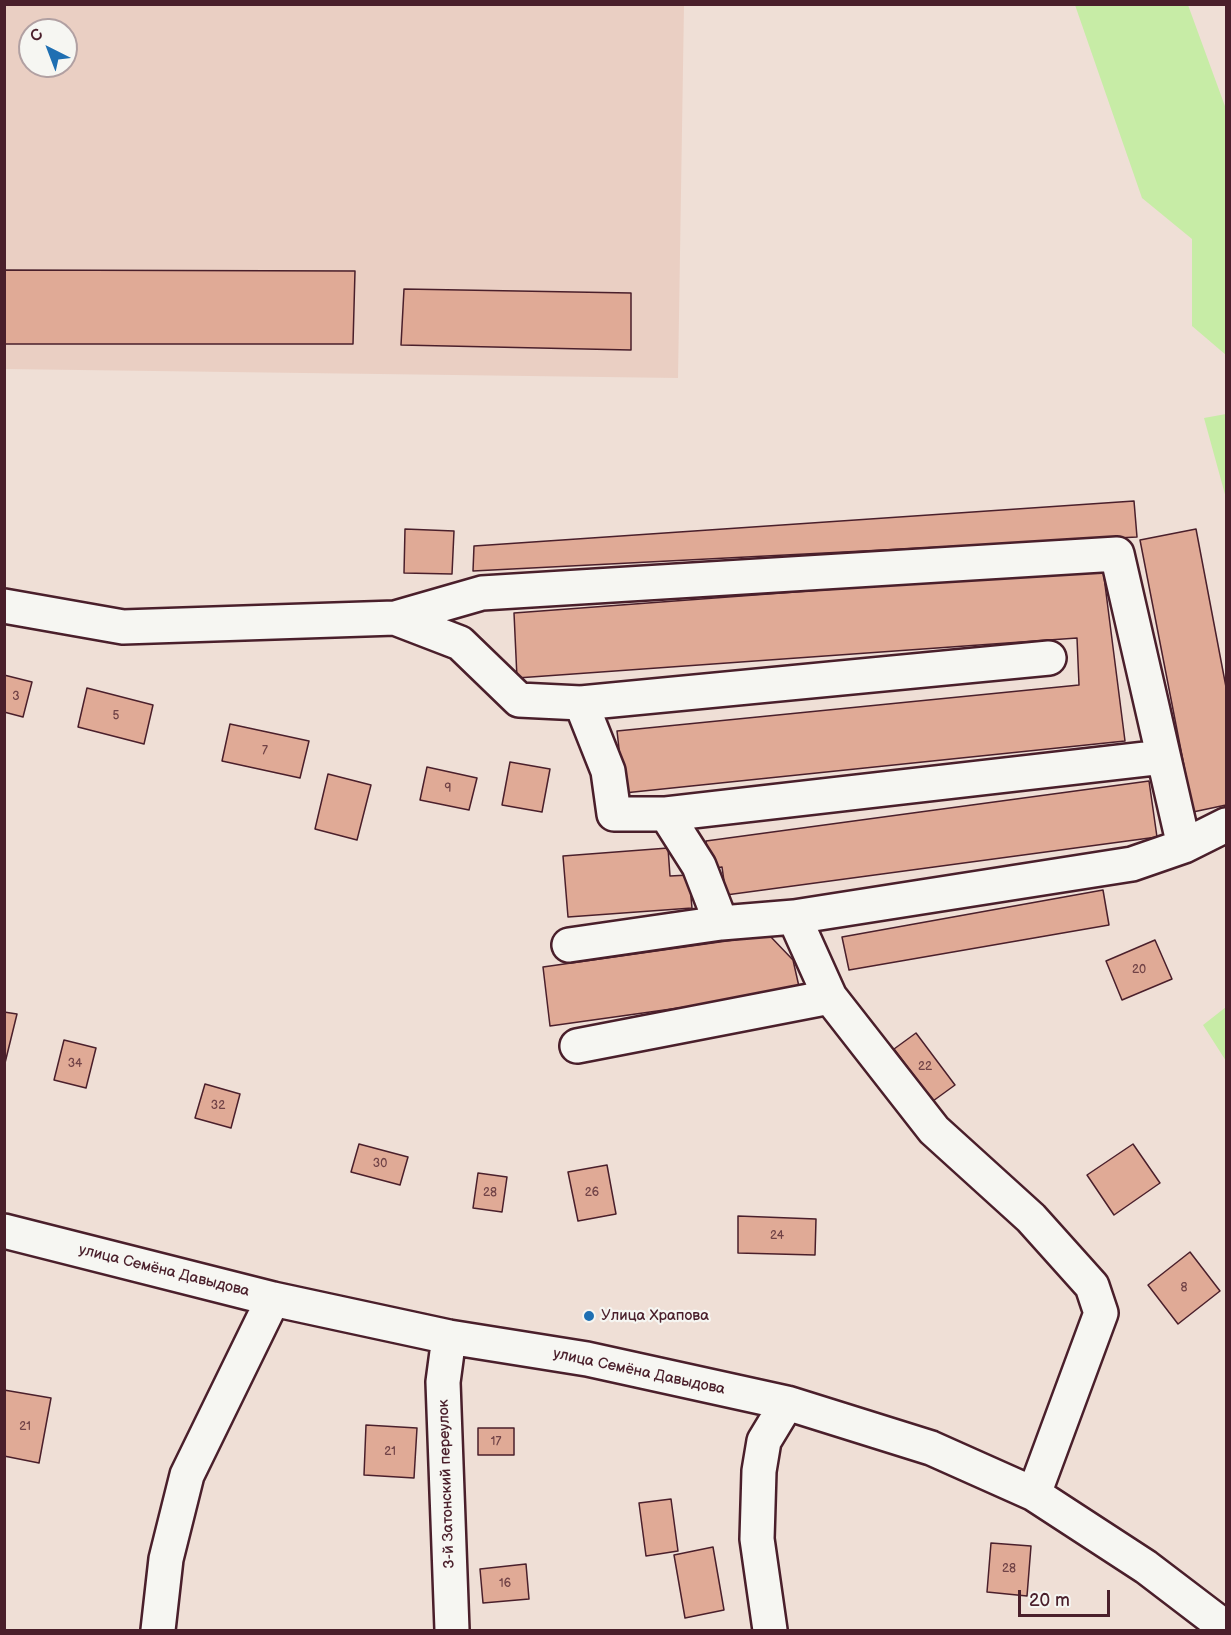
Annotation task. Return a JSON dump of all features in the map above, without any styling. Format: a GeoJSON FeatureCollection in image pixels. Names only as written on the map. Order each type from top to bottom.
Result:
{"type":"FeatureCollection","features":[{"type":"Feature","properties":{"kind":"street"},"geometry":{"type":"LineString","coordinates":[[4,606],[123,627],[395,618],[482,593],[1117,554],[1184,846]]}},
{"type":"Feature","properties":{"kind":"street"},"geometry":{"type":"LineString","coordinates":[[395,618],[460,643],[519,700],[581,703],[1049,658]]}},
{"type":"Feature","properties":{"kind":"street"},"geometry":{"type":"LineString","coordinates":[[581,703],[608,771],[614,813],[666,814],[1163,757]]}},
{"type":"Feature","properties":{"kind":"street"},"geometry":{"type":"LineString","coordinates":[[666,814],[699,866],[722,923]]}},
{"type":"Feature","properties":{"kind":"street"},"geometry":{"type":"LineString","coordinates":[[569,945],[722,923],[794,917],[1132,864],[1184,846],[1227,825]]}},
{"type":"Feature","properties":{"kind":"street"},"geometry":{"type":"LineString","coordinates":[[794,917],[830,998],[934,1130],[1031,1218],[1092,1286],[1101,1313],[1034,1494]]}},
{"type":"Feature","properties":{"kind":"street"},"geometry":{"type":"LineString","coordinates":[[577,1046],[830,998]]}},
{"type":"Feature","properties":{"kind":"street","name":"улица Семёна Давыдова"},"geometry":{"type":"LineString","coordinates":[[4,1231],[273,1299],[449,1337],[587,1359],[788,1403],[931,1448],[1034,1494],[1146,1567],[1227,1628]]}},
{"type":"Feature","properties":{"kind":"street"},"geometry":{"type":"LineString","coordinates":[[158,1630],[166,1559],[188,1475],[273,1299]]}},
{"type":"Feature","properties":{"kind":"street","name":"3-й Затонский переулок"},"geometry":{"type":"LineString","coordinates":[[449,1337],[443,1382],[452,1630]]}},
{"type":"Feature","properties":{"kind":"street"},"geometry":{"type":"LineString","coordinates":[[770,1630],[757,1539],[759,1471],[764,1441],[788,1403]]}},
{"type":"Feature","properties":{"kind":"shaded area"},"geometry":{"type":"Polygon","coordinates":[[[5,5],[684,5],[678,378],[5,369],[5,5]]]}},
{"type":"Feature","properties":{"kind":"green space"},"geometry":{"type":"Polygon","coordinates":[[[1075,5],[1188,5],[1226,109],[1226,355],[1192,326],[1192,239],[1142,198],[1075,5]]]}},
{"type":"Feature","properties":{"kind":"green space"},"geometry":{"type":"Polygon","coordinates":[[[1226,414],[1226,498],[1204,418],[1226,414]]]}},
{"type":"Feature","properties":{"kind":"green space"},"geometry":{"type":"Polygon","coordinates":[[[1226,1007],[1226,1061],[1203,1025],[1226,1007]]]}},
{"type":"Feature","properties":{"kind":"building"},"geometry":{"type":"Polygon","coordinates":[[[4,270],[355,271],[353,344],[4,344],[4,270]]]}},
{"type":"Feature","properties":{"kind":"building"},"geometry":{"type":"Polygon","coordinates":[[[404,289],[631,293],[631,350],[401,345],[404,289]]]}},
{"type":"Feature","properties":{"kind":"building"},"geometry":{"type":"Polygon","coordinates":[[[1134,501],[1137,537],[473,571],[474,546],[1134,501]]]}},
{"type":"Feature","properties":{"kind":"building"},"geometry":{"type":"Polygon","coordinates":[[[405,529],[454,531],[452,574],[404,573],[405,529]]]}},
{"type":"Feature","properties":{"kind":"building"},"geometry":{"type":"Polygon","coordinates":[[[1196,529],[1226,687],[1226,805],[1193,812],[1140,540],[1196,529]]]}},
{"type":"Feature","properties":{"kind":"building"},"geometry":{"type":"Polygon","coordinates":[[[1103,569],[1125,741],[624,793],[617,731],[1079,685],[1077,638],[517,678],[514,613],[1103,569]]]}},
{"type":"Feature","properties":{"kind":"building"},"geometry":{"type":"Polygon","coordinates":[[[4,675],[32,682],[23,717],[4,712],[4,675]]]}},
{"type":"Feature","properties":{"kind":"building"},"geometry":{"type":"Polygon","coordinates":[[[87,688],[153,705],[144,744],[78,727],[87,688]]]}},
{"type":"Feature","properties":{"kind":"building"},"geometry":{"type":"Polygon","coordinates":[[[230,724],[309,741],[300,778],[222,761],[230,724]]]}},
{"type":"Feature","properties":{"kind":"building"},"geometry":{"type":"Polygon","coordinates":[[[510,762],[550,769],[542,812],[502,805],[510,762]]]}},
{"type":"Feature","properties":{"kind":"building"},"geometry":{"type":"Polygon","coordinates":[[[427,767],[477,778],[469,810],[420,800],[427,767]]]}},
{"type":"Feature","properties":{"kind":"building"},"geometry":{"type":"Polygon","coordinates":[[[328,774],[371,785],[357,840],[315,829],[328,774]]]}},
{"type":"Feature","properties":{"kind":"building"},"geometry":{"type":"Polygon","coordinates":[[[1149,781],[1157,837],[726,895],[722,867],[710,869],[706,841],[1149,781]]]}},
{"type":"Feature","properties":{"kind":"building"},"geometry":{"type":"Polygon","coordinates":[[[668,848],[670,876],[689,875],[692,908],[568,917],[563,856],[668,848]]]}},
{"type":"Feature","properties":{"kind":"building"},"geometry":{"type":"Polygon","coordinates":[[[1103,890],[1109,925],[849,970],[842,937],[1103,890]]]}},
{"type":"Feature","properties":{"kind":"building"},"geometry":{"type":"Polygon","coordinates":[[[769,935],[793,960],[800,991],[550,1026],[543,967],[769,935]]]}},
{"type":"Feature","properties":{"kind":"building"},"geometry":{"type":"Polygon","coordinates":[[[1155,940],[1172,979],[1122,1000],[1106,961],[1155,940]]]}},
{"type":"Feature","properties":{"kind":"building"},"geometry":{"type":"Polygon","coordinates":[[[4,1012],[17,1014],[4,1067],[4,1012]]]}},
{"type":"Feature","properties":{"kind":"building"},"geometry":{"type":"Polygon","coordinates":[[[916,1033],[955,1085],[933,1101],[894,1049],[916,1033]]]}},
{"type":"Feature","properties":{"kind":"building"},"geometry":{"type":"Polygon","coordinates":[[[64,1040],[96,1048],[86,1088],[54,1080],[64,1040]]]}},
{"type":"Feature","properties":{"kind":"building"},"geometry":{"type":"Polygon","coordinates":[[[205,1084],[240,1094],[231,1128],[195,1118],[205,1084]]]}},
{"type":"Feature","properties":{"kind":"building"},"geometry":{"type":"Polygon","coordinates":[[[359,1144],[408,1157],[400,1185],[351,1172],[359,1144]]]}},
{"type":"Feature","properties":{"kind":"building"},"geometry":{"type":"Polygon","coordinates":[[[1133,1144],[1160,1183],[1114,1215],[1087,1175],[1133,1144]]]}},
{"type":"Feature","properties":{"kind":"building"},"geometry":{"type":"Polygon","coordinates":[[[607,1165],[616,1214],[578,1221],[568,1172],[607,1165]]]}},
{"type":"Feature","properties":{"kind":"building"},"geometry":{"type":"Polygon","coordinates":[[[478,1173],[507,1177],[502,1212],[473,1208],[478,1173]]]}},
{"type":"Feature","properties":{"kind":"building"},"geometry":{"type":"Polygon","coordinates":[[[738,1216],[816,1219],[815,1255],[738,1253],[738,1216]]]}},
{"type":"Feature","properties":{"kind":"building"},"geometry":{"type":"Polygon","coordinates":[[[1190,1252],[1220,1291],[1178,1324],[1148,1285],[1190,1252]]]}},
{"type":"Feature","properties":{"kind":"building"},"geometry":{"type":"Polygon","coordinates":[[[4,1390],[51,1398],[39,1463],[4,1456],[4,1390]]]}},
{"type":"Feature","properties":{"kind":"building"},"geometry":{"type":"Polygon","coordinates":[[[366,1425],[417,1428],[414,1478],[364,1475],[366,1425]]]}},
{"type":"Feature","properties":{"kind":"building"},"geometry":{"type":"Polygon","coordinates":[[[478,1428],[514,1428],[514,1455],[478,1455],[478,1428]]]}},
{"type":"Feature","properties":{"kind":"building"},"geometry":{"type":"Polygon","coordinates":[[[671,1499],[678,1551],[646,1556],[639,1503],[671,1499]]]}},
{"type":"Feature","properties":{"kind":"building"},"geometry":{"type":"Polygon","coordinates":[[[991,1543],[1031,1546],[1027,1596],[987,1592],[991,1543]]]}},
{"type":"Feature","properties":{"kind":"building"},"geometry":{"type":"Polygon","coordinates":[[[713,1547],[724,1610],[685,1618],[674,1555],[713,1547]]]}},
{"type":"Feature","properties":{"kind":"building"},"geometry":{"type":"Polygon","coordinates":[[[526,1564],[529,1599],[483,1603],[480,1569],[526,1564]]]}},
{"type":"Feature","properties":{"kind":"place","name":"Улица Храпова"},"geometry":{"type":"Point","coordinates":[589,1316]}}]}
